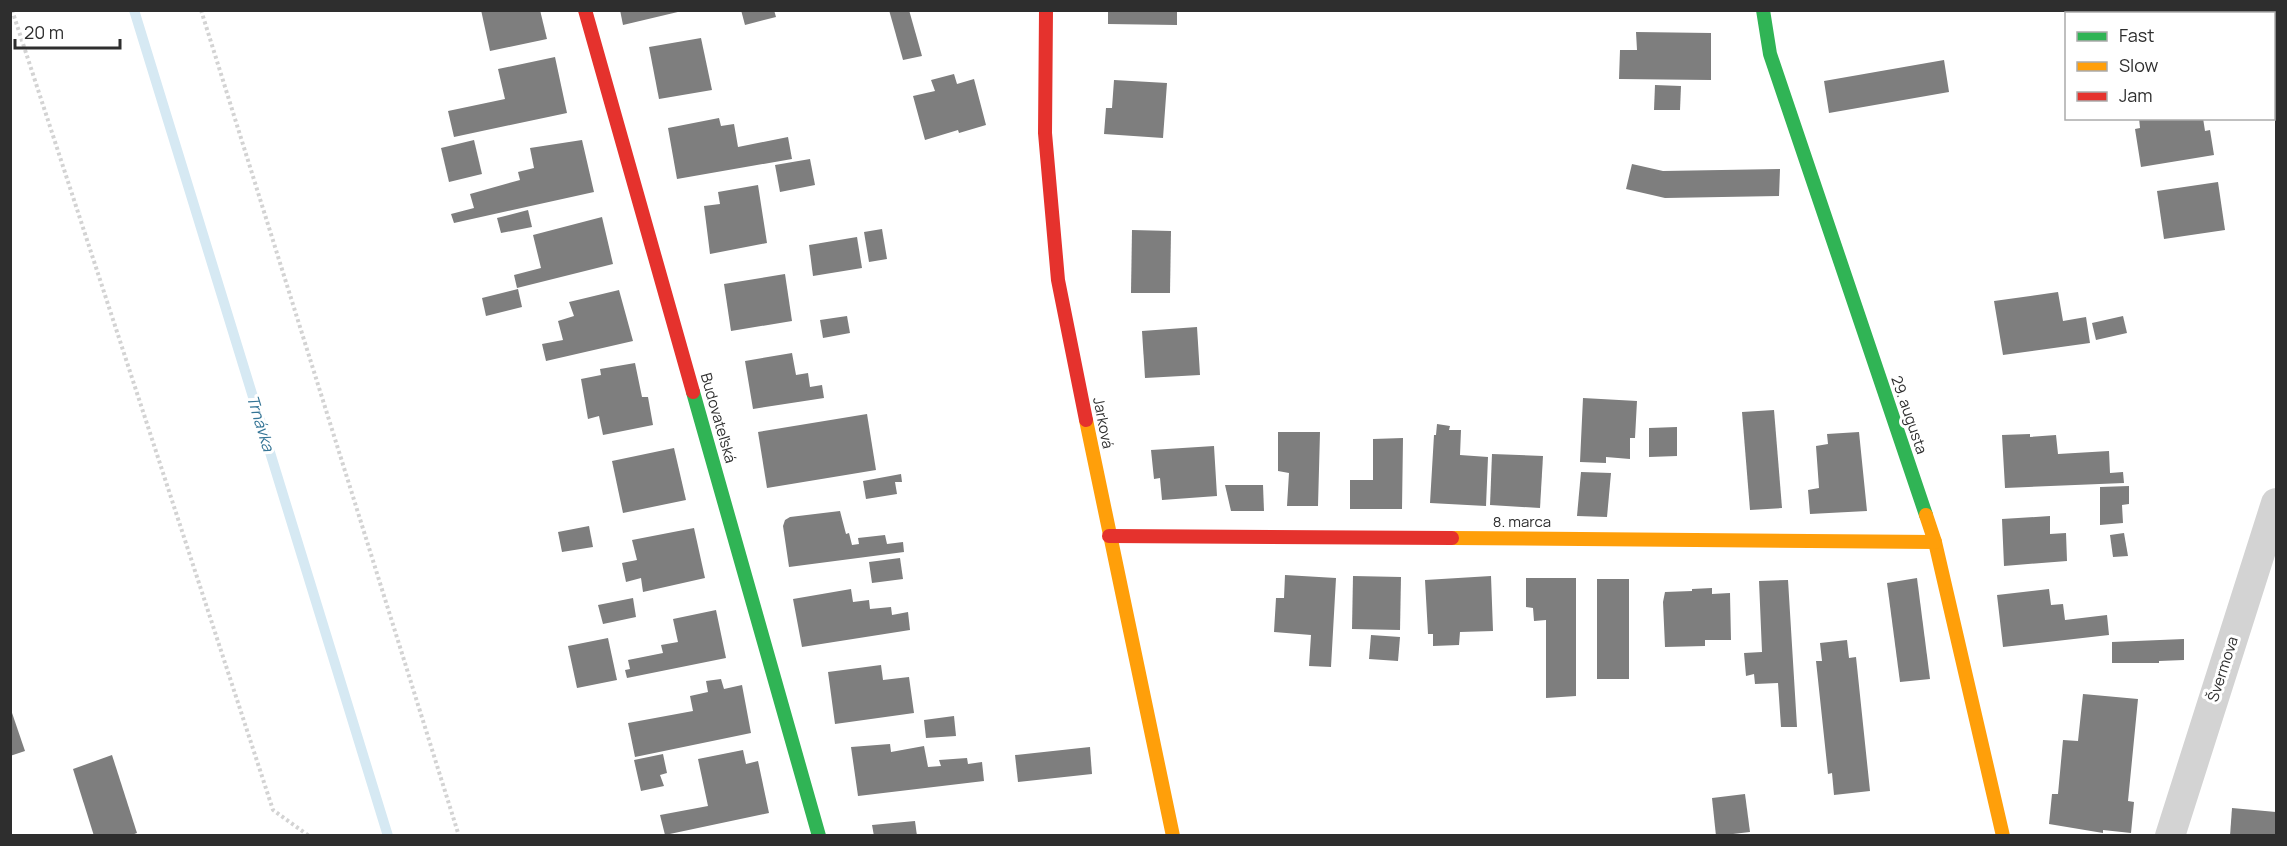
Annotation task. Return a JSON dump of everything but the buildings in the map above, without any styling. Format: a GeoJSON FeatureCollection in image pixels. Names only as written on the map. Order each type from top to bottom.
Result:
{"type":"FeatureCollection","features":[{"type":"Feature","properties":{"kind":"street","name":"Budovateľská"},"geometry":{"type":"LineString","coordinates":[[585,10],[819,836]]}},
{"type":"Feature","properties":{"kind":"street","name":"Jarková"},"geometry":{"type":"LineString","coordinates":[[1046,10],[1045,133],[1058,280],[1109,536],[1173,836]]}},
{"type":"Feature","properties":{"kind":"street","name":"29. augusta"},"geometry":{"type":"LineString","coordinates":[[1763,10],[1770,54],[1935,542],[2003,836]]}},
{"type":"Feature","properties":{"kind":"street"},"geometry":{"type":"LineString","coordinates":[[2275,55],[2277,72]]}},
{"type":"Feature","properties":{"kind":"street","name":"Švermova"},"geometry":{"type":"LineString","coordinates":[[2170,836],[2277,503]]}},
{"type":"Feature","properties":{"kind":"street","name":"8. marca"},"geometry":{"type":"LineString","coordinates":[[1109,536],[1935,542]]}},
{"type":"Feature","properties":{"kind":"path"},"geometry":{"type":"LineString","coordinates":[[12,10],[273,810],[309,836]]}},
{"type":"Feature","properties":{"kind":"path"},"geometry":{"type":"LineString","coordinates":[[201,10],[459,836]]}},
{"type":"Feature","properties":{"kind":"waterway","name":"Trnávka"},"geometry":{"type":"LineString","coordinates":[[134,10],[388,836]]}},
{"type":"Feature","properties":{"kind":"traffic: fast"},"geometry":{"type":"LineString","coordinates":[[1763,10],[1770,54],[1926,515]]}},
{"type":"Feature","properties":{"kind":"traffic: fast"},"geometry":{"type":"LineString","coordinates":[[693,392],[819,836]]}},
{"type":"Feature","properties":{"kind":"traffic: slow"},"geometry":{"type":"LineString","coordinates":[[1086,420],[1173,836]]}},
{"type":"Feature","properties":{"kind":"traffic: slow"},"geometry":{"type":"LineString","coordinates":[[1926,515],[1935,542],[2003,836]]}},
{"type":"Feature","properties":{"kind":"traffic: slow"},"geometry":{"type":"LineString","coordinates":[[1452,538],[1935,542]]}},
{"type":"Feature","properties":{"kind":"traffic: jam"},"geometry":{"type":"LineString","coordinates":[[585,10],[693,392]]}},
{"type":"Feature","properties":{"kind":"traffic: jam"},"geometry":{"type":"LineString","coordinates":[[1046,10],[1045,133],[1058,280],[1086,420]]}},
{"type":"Feature","properties":{"kind":"traffic: jam"},"geometry":{"type":"LineString","coordinates":[[1109,536],[1452,538]]}}]}
